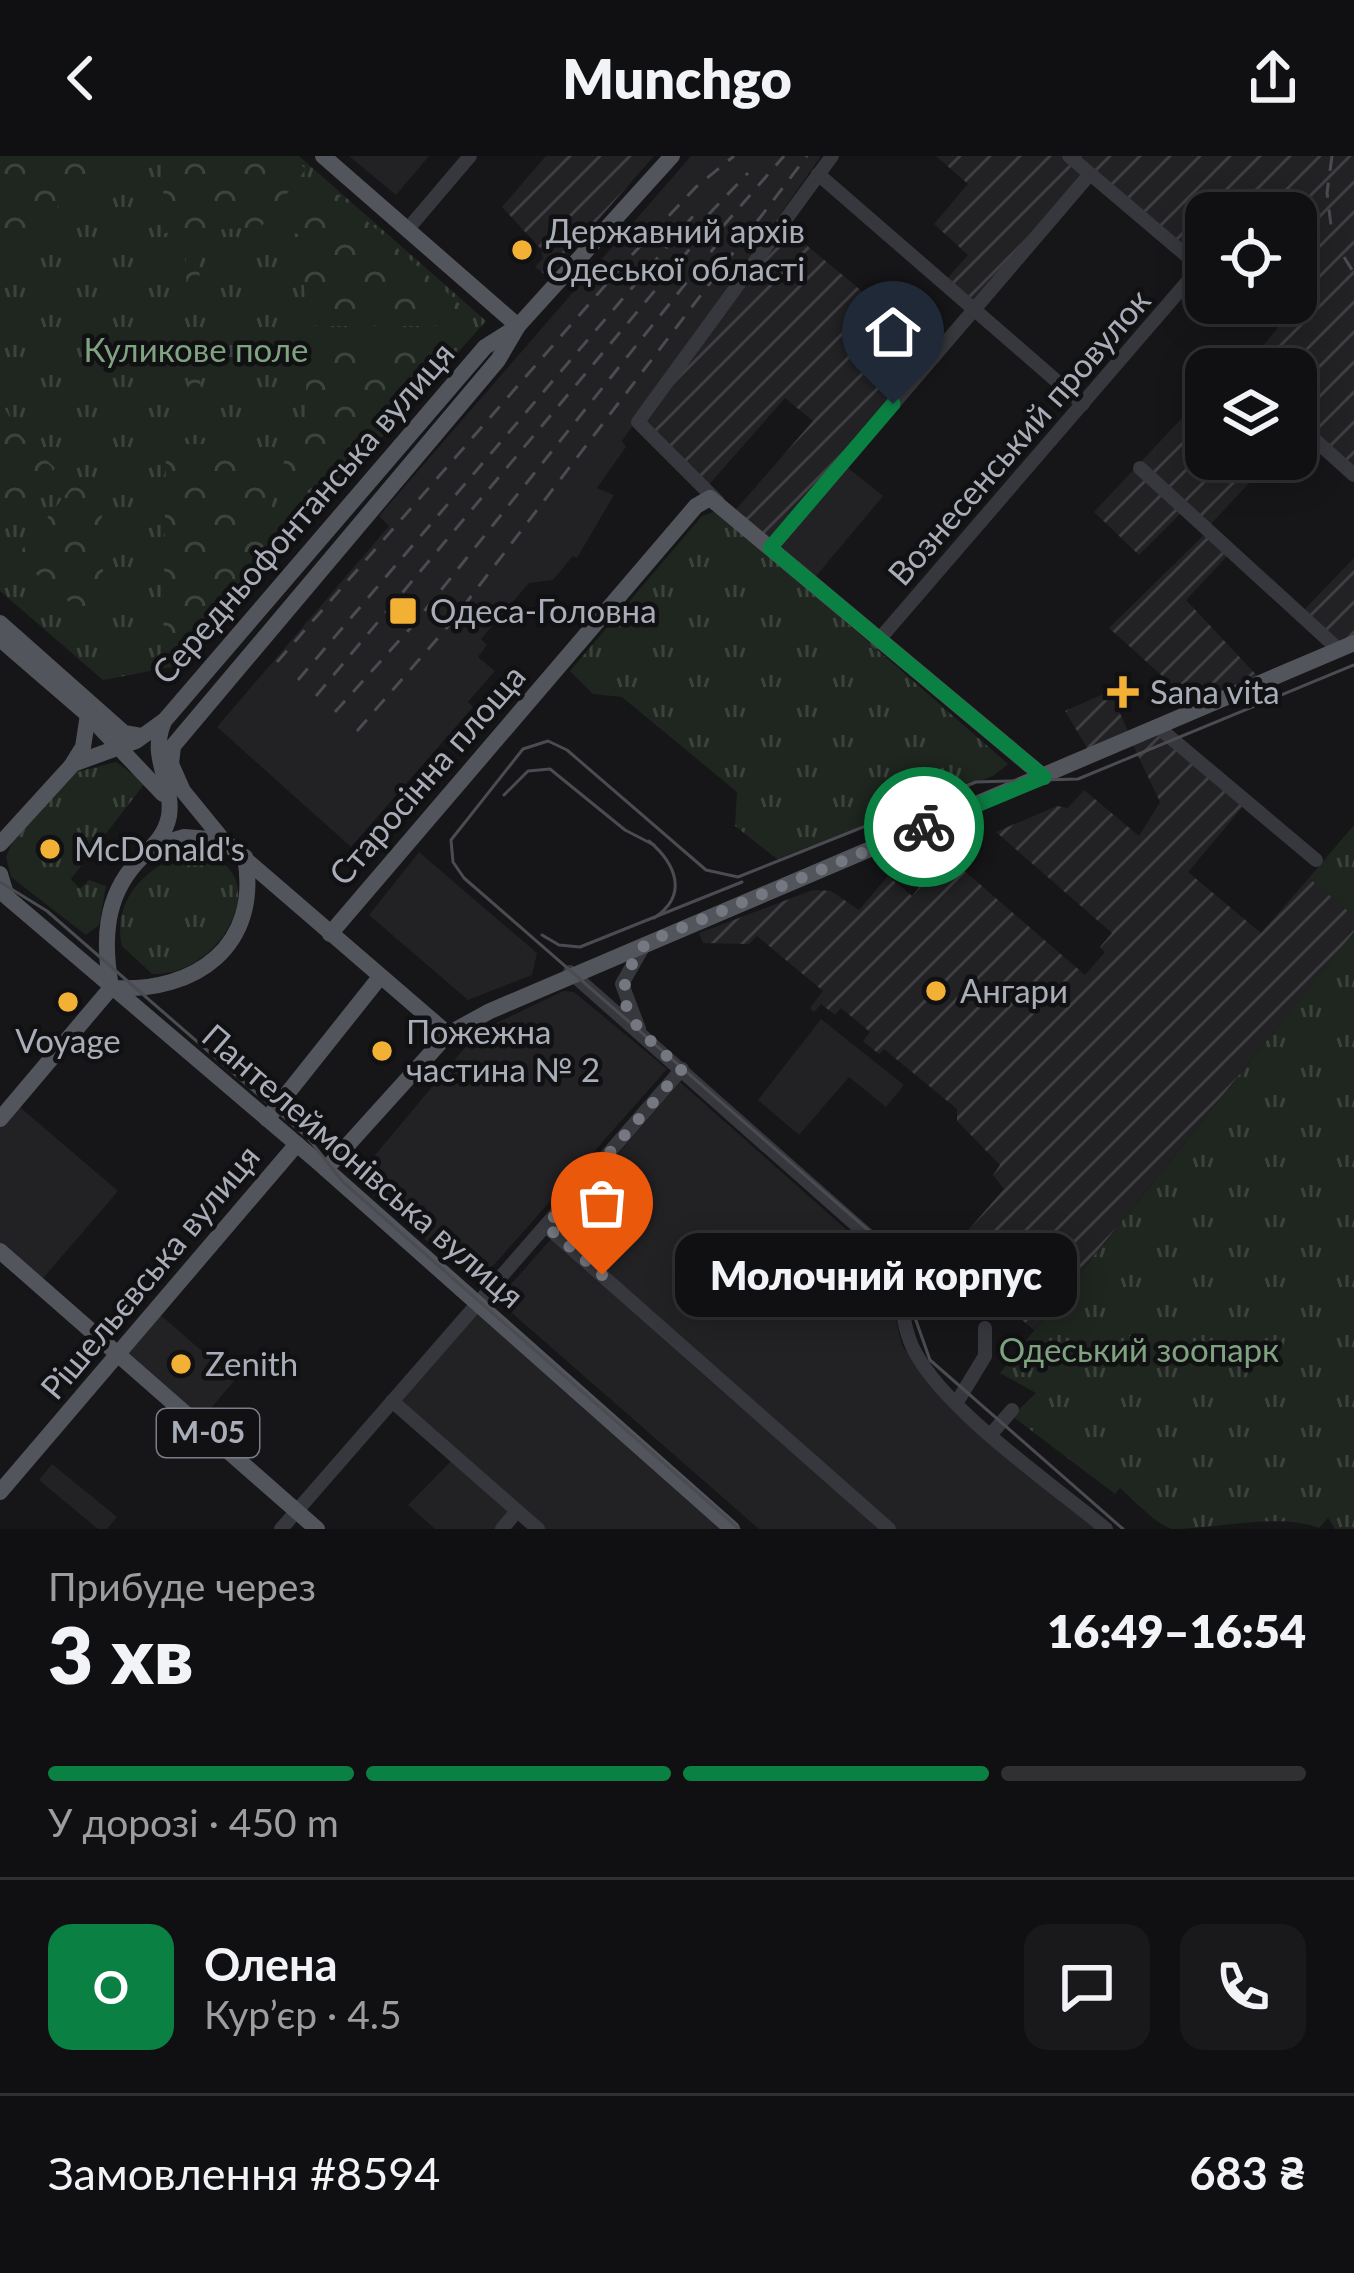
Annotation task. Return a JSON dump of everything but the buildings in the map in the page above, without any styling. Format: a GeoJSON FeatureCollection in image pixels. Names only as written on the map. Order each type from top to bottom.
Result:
{"type":"FeatureCollection","features":[{"type":"Feature","properties":{"kind":"main road"},"geometry":{"type":"LineString","coordinates":[[322,156],[518,326]]}},
{"type":"Feature","properties":{"kind":"main road","name":"Середньофонтанська вулиця"},"geometry":{"type":"LineString","coordinates":[[150,735],[498,360],[518,326],[672,156]]}},
{"type":"Feature","properties":{"kind":"main road","name":"Старосінна площа"},"geometry":{"type":"LineString","coordinates":[[330,934],[696,506],[705,499],[718,502]]}},
{"type":"Feature","properties":{"kind":"main road"},"geometry":{"type":"LineString","coordinates":[[718,502],[877,642],[1044,777]]}},
{"type":"Feature","properties":{"kind":"main road"},"geometry":{"type":"LineString","coordinates":[[0,623],[89,708],[150,735],[171,754],[175,776],[224,840],[448,1034]]}},
{"type":"Feature","properties":{"kind":"main road"},"geometry":{"type":"LineString","coordinates":[[0,639],[124,733],[150,735]]}},
{"type":"Feature","properties":{"kind":"main road"},"geometry":{"type":"LineString","coordinates":[[326,1169],[448,1034],[570,972],[1044,777],[1346,646]]}},
{"type":"Feature","properties":{"kind":"main road"},"geometry":{"type":"LineString","coordinates":[[0,844],[73,764],[83,747],[89,708]]}},
{"type":"Feature","properties":{"kind":"main road"},"geometry":{"type":"LineString","coordinates":[[73,764],[150,735]]}},
{"type":"Feature","properties":{"kind":"main road"},"geometry":{"type":"LineString","coordinates":[[111,988],[106,941],[114,899],[169,818],[150,735]]}},
{"type":"Feature","properties":{"kind":"main road"},"geometry":{"type":"LineString","coordinates":[[150,735],[168,799]]}},
{"type":"Feature","properties":{"kind":"main road"},"geometry":{"type":"LineString","coordinates":[[154,846],[194,836],[224,840]]}},
{"type":"Feature","properties":{"kind":"main road"},"geometry":{"type":"LineString","coordinates":[[0,1119],[111,988],[172,983],[221,954],[247,907],[245,857]]}},
{"type":"Feature","properties":{"kind":"main road","name":"Пантелеймонівська вулиця"},"geometry":{"type":"LineString","coordinates":[[0,874],[3,894],[326,1169],[732,1529]]}},
{"type":"Feature","properties":{"kind":"main road"},"geometry":{"type":"LineString","coordinates":[[267,1119],[380,977]]}},
{"type":"Feature","properties":{"kind":"main road","name":"Рішельєвська вулиця"},"geometry":{"type":"LineString","coordinates":[[0,1492],[297,1144]]}},
{"type":"Feature","properties":{"kind":"main road","name":"М-05"},"geometry":{"type":"LineString","coordinates":[[0,1251],[317,1529]]}},
{"type":"Feature","properties":{"kind":"street"},"geometry":{"type":"LineString","coordinates":[[407,230],[470,156]]}},
{"type":"Feature","properties":{"kind":"street"},"geometry":{"type":"LineString","coordinates":[[718,502],[638,422],[832,156]]}},
{"type":"Feature","properties":{"kind":"street"},"geometry":{"type":"LineString","coordinates":[[770,548],[1090,174],[1069,156]]}},
{"type":"Feature","properties":{"kind":"street"},"geometry":{"type":"LineString","coordinates":[[818,174],[1084,404]]}},
{"type":"Feature","properties":{"kind":"street","name":"Вознесенський провулок"},"geometry":{"type":"LineString","coordinates":[[877,642],[1201,267],[1090,174]]}},
{"type":"Feature","properties":{"kind":"street"},"geometry":{"type":"LineString","coordinates":[[1317,442],[1354,476]]}},
{"type":"Feature","properties":{"kind":"street"},"geometry":{"type":"LineString","coordinates":[[1140,468],[1346,646]]}},
{"type":"Feature","properties":{"kind":"street"},"geometry":{"type":"LineString","coordinates":[[1159,728],[1316,860]]}},
{"type":"Feature","properties":{"kind":"street"},"geometry":{"type":"LineString","coordinates":[[641,1034],[622,984],[647,942]]}},
{"type":"Feature","properties":{"kind":"street"},"geometry":{"type":"LineString","coordinates":[[570,972],[881,1247],[893,1265],[910,1342],[938,1382],[1115,1529]]}},
{"type":"Feature","properties":{"kind":"street"},"geometry":{"type":"LineString","coordinates":[[281,1529],[682,1069]]}},
{"type":"Feature","properties":{"kind":"street"},"geometry":{"type":"LineString","coordinates":[[546,1226],[889,1529]]}},
{"type":"Feature","properties":{"kind":"street"},"geometry":{"type":"LineString","coordinates":[[958,1400],[985,1356],[985,1328]]}},
{"type":"Feature","properties":{"kind":"street"},"geometry":{"type":"LineString","coordinates":[[392,1401],[538,1529]]}},
{"type":"Feature","properties":{"kind":"street"},"geometry":{"type":"LineString","coordinates":[[994,1430],[1012,1410]]}},
{"type":"Feature","properties":{"kind":"street"},"geometry":{"type":"LineString","coordinates":[[994,1430],[1106,1529]]}},
{"type":"Feature","properties":{"kind":"street"},"geometry":{"type":"LineString","coordinates":[[502,1529],[517,1511]]}},
{"type":"Feature","properties":{"kind":"shaded area"},"geometry":{"type":"Polygon","coordinates":[[[349,156],[429,156],[396,195],[349,156]]]}},
{"type":"Feature","properties":{"kind":"shaded area"},"geometry":{"type":"Polygon","coordinates":[[[546,156],[654,156],[548,277],[535,267],[543,258],[541,249],[502,207],[546,156]]]}},
{"type":"Feature","properties":{"kind":"shaded area"},"geometry":{"type":"Polygon","coordinates":[[[691,156],[821,156],[622,441],[626,447],[597,488],[614,495],[577,558],[573,556],[553,580],[529,583],[481,639],[487,645],[478,657],[495,671],[468,702],[473,707],[351,847],[217,727],[389,526],[379,516],[691,156]]]}},
{"type":"Feature","properties":{"kind":"shaded area"},"geometry":{"type":"Polygon","coordinates":[[[936,156],[1066,156],[1089,175],[975,307],[945,281],[968,255],[934,224],[968,184],[936,156]]]}},
{"type":"Feature","properties":{"kind":"shaded area"},"geometry":{"type":"Polygon","coordinates":[[[1070,156],[1354,156],[1354,470],[1317,438],[1317,348],[1261,348],[1281,324],[1317,324],[1317,192],[1185,192],[1185,251],[1070,156]]]}},
{"type":"Feature","properties":{"kind":"shaded area"},"geometry":{"type":"Polygon","coordinates":[[[781,224],[870,298],[862,308],[928,362],[771,545],[733,513],[813,421],[785,398],[706,488],[642,420],[781,224]]]}},
{"type":"Feature","properties":{"kind":"shaded area"},"geometry":{"type":"Polygon","coordinates":[[[1185,415],[1185,480],[1252,480],[1207,528],[1185,509],[1139,555],[1094,512],[1185,415]]]}},
{"type":"Feature","properties":{"kind":"shaded area"},"geometry":{"type":"Polygon","coordinates":[[[843,464],[883,496],[811,582],[772,547],[843,464]]]}},
{"type":"Feature","properties":{"kind":"shaded area"},"geometry":{"type":"Polygon","coordinates":[[[1208,531],[1231,552],[1186,600],[1263,682],[1199,709],[1109,628],[1208,531]]]}},
{"type":"Feature","properties":{"kind":"shaded area"},"geometry":{"type":"Polygon","coordinates":[[[1354,558],[1354,641],[1338,648],[1300,614],[1354,558]]]}},
{"type":"Feature","properties":{"kind":"shaded area"},"geometry":{"type":"Polygon","coordinates":[[[1110,691],[1132,740],[1160,729],[1246,803],[1188,872],[1261,933],[1309,878],[1354,916],[1354,932],[1034,1330],[985,1289],[1002,1257],[991,1247],[960,1272],[945,1257],[1004,1189],[993,1175],[1000,1165],[957,1121],[957,1109],[884,1049],[879,1054],[863,1041],[870,1032],[841,1008],[835,1015],[821,1004],[814,1012],[810,1008],[823,991],[757,936],[749,944],[703,943],[699,933],[813,890],[831,891],[859,910],[888,876],[912,896],[946,855],[1085,975],[1105,952],[1100,947],[1112,933],[996,832],[1057,806],[1068,808],[1084,790],[1139,836],[1160,802],[1131,741],[1092,756],[1065,711],[1110,691]]]}},
{"type":"Feature","properties":{"kind":"shaded area"},"geometry":{"type":"Polygon","coordinates":[[[419,852],[537,953],[532,975],[468,1000],[369,915],[419,852]]]}},
{"type":"Feature","properties":{"kind":"shaded area"},"geometry":{"type":"Polygon","coordinates":[[[563,991],[574,992],[667,1069],[477,1284],[355,1179],[478,1032],[563,991]]]}},
{"type":"Feature","properties":{"kind":"shaded area"},"geometry":{"type":"Polygon","coordinates":[[[821,1019],[904,1085],[886,1107],[849,1077],[799,1135],[758,1100],[821,1019]]]}},
{"type":"Feature","properties":{"kind":"shaded area"},"geometry":{"type":"Polygon","coordinates":[[[680,1082],[882,1261],[902,1345],[926,1380],[1102,1529],[891,1529],[556,1226],[680,1082]]]}},
{"type":"Feature","properties":{"kind":"shaded area"},"geometry":{"type":"Polygon","coordinates":[[[15,1103],[118,1191],[39,1283],[0,1248],[0,1121],[15,1103]]]}},
{"type":"Feature","properties":{"kind":"shaded area"},"geometry":{"type":"Polygon","coordinates":[[[551,1239],[880,1529],[759,1529],[497,1300],[551,1239]]]}},
{"type":"Feature","properties":{"kind":"shaded area"},"geometry":{"type":"Polygon","coordinates":[[[476,1306],[730,1529],[539,1529],[392,1401],[476,1306]]]}},
{"type":"Feature","properties":{"kind":"shaded area"},"geometry":{"type":"Polygon","coordinates":[[[157,1312],[235,1380],[199,1422],[121,1356],[157,1312]]]}},
{"type":"Feature","properties":{"kind":"shaded area"},"geometry":{"type":"Polygon","coordinates":[[[454,1458],[515,1511],[500,1529],[435,1529],[408,1505],[454,1458]]]}},
{"type":"Feature","properties":{"kind":"shaded area"},"geometry":{"type":"Polygon","coordinates":[[[52,1464],[117,1517],[107,1529],[98,1529],[39,1480],[52,1464]]]}},
{"type":"Feature","properties":{"kind":"green space","name":"Куликове поле"},"geometry":{"type":"Polygon","coordinates":[[[0,156],[299,156],[486,321],[177,666],[103,680],[0,591],[0,156]]]}},
{"type":"Feature","properties":{"kind":"green space"},"geometry":{"type":"Polygon","coordinates":[[[11,156],[97,156],[98,189],[73,196],[47,214],[0,176],[11,156]]]}},
{"type":"Feature","properties":{"kind":"green space"},"geometry":{"type":"Polygon","coordinates":[[[162,156],[290,156],[306,169],[261,227],[165,233],[162,156]]]}},
{"type":"Feature","properties":{"kind":"green space"},"geometry":{"type":"Polygon","coordinates":[[[318,177],[473,316],[463,333],[453,326],[307,326],[300,233],[283,235],[282,220],[318,177]]]}},
{"type":"Feature","properties":{"kind":"green space"},"geometry":{"type":"Polygon","coordinates":[[[0,199],[36,231],[0,284],[0,199]]]}},
{"type":"Feature","properties":{"kind":"green space"},"geometry":{"type":"Polygon","coordinates":[[[210,237],[211,255],[199,257],[200,304],[187,304],[185,238],[210,237]]]}},
{"type":"Feature","properties":{"kind":"green space"},"geometry":{"type":"Polygon","coordinates":[[[447,338],[457,343],[315,499],[282,468],[288,449],[305,449],[307,342],[447,338]]]}},
{"type":"Feature","properties":{"kind":"green space"},"geometry":{"type":"Polygon","coordinates":[[[188,371],[200,372],[202,418],[226,418],[225,429],[191,431],[188,371]]]}},
{"type":"Feature","properties":{"kind":"green space"},"geometry":{"type":"Polygon","coordinates":[[[0,400],[20,435],[55,468],[0,536],[0,400]]]}},
{"type":"Feature","properties":{"kind":"green space"},"geometry":{"type":"Polygon","coordinates":[[[166,444],[253,444],[257,473],[271,475],[270,547],[175,659],[163,661],[166,444]]]}},
{"type":"Feature","properties":{"kind":"green space"},"geometry":{"type":"Polygon","coordinates":[[[74,484],[101,489],[104,609],[94,623],[16,557],[74,484]]]}},
{"type":"Feature","properties":{"kind":"green space"},"geometry":{"type":"Polygon","coordinates":[[[713,512],[729,520],[1008,764],[993,776],[777,859],[735,826],[737,792],[622,697],[593,694],[570,671],[702,516],[713,512]]]}},
{"type":"Feature","properties":{"kind":"green space"},"geometry":{"type":"Polygon","coordinates":[[[116,762],[145,783],[71,879],[80,889],[89,880],[106,886],[99,925],[86,935],[11,877],[6,857],[13,840],[73,773],[116,762]]]}},
{"type":"Feature","properties":{"kind":"green space"},"geometry":{"type":"Polygon","coordinates":[[[1354,825],[1354,916],[1309,878],[1354,825]]]}},
{"type":"Feature","properties":{"kind":"green space"},"geometry":{"type":"Polygon","coordinates":[[[192,853],[219,861],[234,876],[238,896],[233,918],[221,939],[202,957],[179,970],[152,974],[122,946],[122,913],[148,874],[192,853]]]}},
{"type":"Feature","properties":{"kind":"green space","name":"Одеський зоопарк"},"geometry":{"type":"Polygon","coordinates":[[[1354,932],[1354,1529],[1335,1529],[1328,1518],[1319,1528],[1267,1521],[1172,1529],[1120,1488],[1115,1494],[1012,1416],[1036,1393],[1000,1373],[1354,932]]]}},
{"type":"Feature","properties":{"kind":"tram line"},"geometry":{"type":"LineString","coordinates":[[1123,1529],[930,1360],[891,1250],[464,878],[453,862],[451,840],[523,749],[548,741],[567,750],[706,870],[738,877],[976,782],[1078,779],[1354,665]]}},
{"type":"Feature","properties":{"kind":"tram line"},"geometry":{"type":"LineString","coordinates":[[504,795],[528,771],[550,769],[625,830],[654,845]]}},
{"type":"Feature","properties":{"kind":"tram line"},"geometry":{"type":"LineString","coordinates":[[649,841],[666,860],[675,880],[672,900],[654,918]]}},
{"type":"Feature","properties":{"kind":"tram line"},"geometry":{"type":"LineString","coordinates":[[0,882],[47,911],[308,1138],[343,1182],[739,1529]]}},
{"type":"Feature","properties":{"kind":"tram line"},"geometry":{"type":"LineString","coordinates":[[542,935],[559,945],[580,947],[742,882]]}},
{"type":"Feature","properties":{"kind":"railway"},"geometry":{"type":"LineString","coordinates":[[277,662],[630,257],[696,187],[734,156]]}},
{"type":"Feature","properties":{"kind":"railway"},"geometry":{"type":"LineString","coordinates":[[705,247],[784,156]]}},
{"type":"Feature","properties":{"kind":"railway"},"geometry":{"type":"LineString","coordinates":[[357,731],[450,624],[807,156]]}},
{"type":"Feature","properties":{"kind":"railway"},"geometry":{"type":"LineString","coordinates":[[1332,156],[1327,193],[1332,234]]}},
{"type":"Feature","properties":{"kind":"railway"},"geometry":{"type":"LineString","coordinates":[[690,234],[748,173]]}},
{"type":"Feature","properties":{"kind":"railway"},"geometry":{"type":"LineString","coordinates":[[298,680],[694,215]]}},
{"type":"Feature","properties":{"kind":"railway"},"geometry":{"type":"LineString","coordinates":[[316,696],[708,227]]}},
{"type":"Feature","properties":{"kind":"railway"},"geometry":{"type":"LineString","coordinates":[[335,712],[414,624],[722,238]]}},
{"type":"Feature","properties":{"kind":"railway"},"geometry":{"type":"LineString","coordinates":[[1344,257],[1354,273]]}},
{"type":"Feature","properties":{"kind":"way so far"},"geometry":{"type":"LineString","coordinates":[[602,1275],[546,1226],[682,1069],[641,1034],[622,991],[630,964],[647,942],[924,827]]}},
{"type":"Feature","properties":{"kind":"place","name":"Державний архів Одеської області"},"geometry":{"type":"Point","coordinates":[522,250]}},
{"type":"Feature","properties":{"kind":"place","name":"Одеса-Головна"},"geometry":{"type":"Point","coordinates":[403,611]}},
{"type":"Feature","properties":{"kind":"place","name":"Sana vita"},"geometry":{"type":"Point","coordinates":[1123,692]}},
{"type":"Feature","properties":{"kind":"place","name":"McDonald's"},"geometry":{"type":"Point","coordinates":[50,849]}},
{"type":"Feature","properties":{"kind":"place","name":"Ангари"},"geometry":{"type":"Point","coordinates":[936,991]}},
{"type":"Feature","properties":{"kind":"place","name":"Voyage"},"geometry":{"type":"Point","coordinates":[68,1002]}},
{"type":"Feature","properties":{"kind":"place","name":"Пожежна частина № 2"},"geometry":{"type":"Point","coordinates":[382,1051]}},
{"type":"Feature","properties":{"kind":"place","name":"Молочний корпус"},"geometry":{"type":"Point","coordinates":[602,1275]}},
{"type":"Feature","properties":{"kind":"place","name":"Zenith"},"geometry":{"type":"Point","coordinates":[181,1364]}},
{"type":"Feature","properties":{"kind":"route"},"geometry":{"type":"LineString","coordinates":[[893,404],[770,548],[1044,777],[924,827]]}}]}
